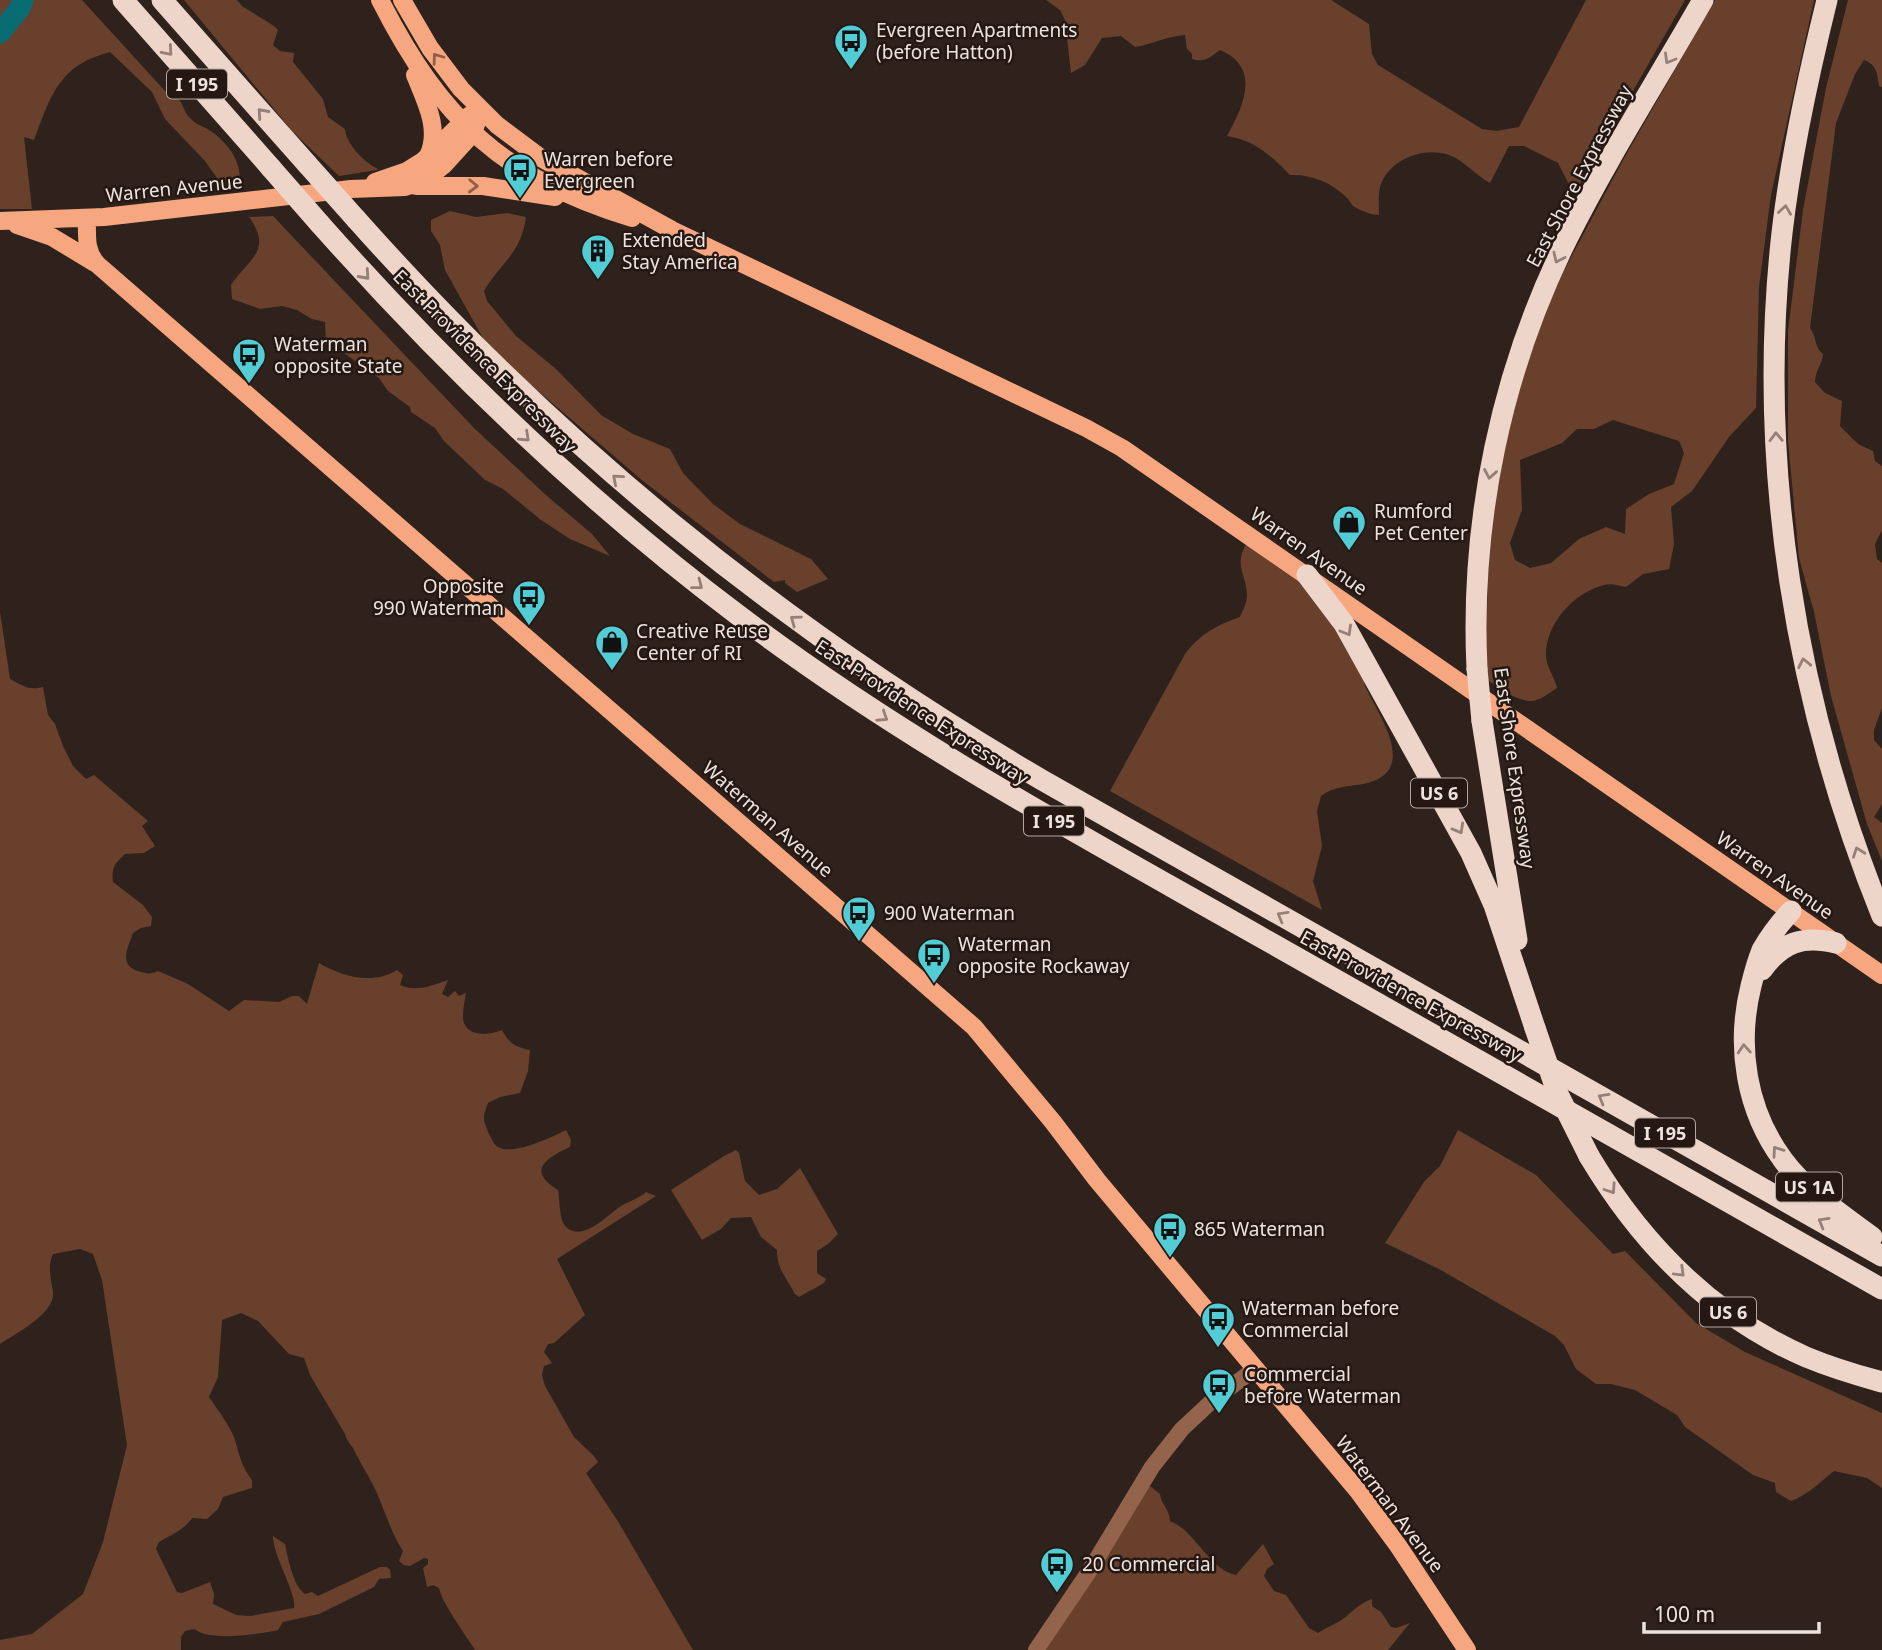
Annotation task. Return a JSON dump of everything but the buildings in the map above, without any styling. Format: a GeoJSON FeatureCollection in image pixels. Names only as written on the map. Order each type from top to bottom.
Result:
{"type":"FeatureCollection","features":[{"type":"Feature","properties":{"kind":"highway","name":"East Providence Expressway"},"geometry":{"type":"LineString","coordinates":[[123,0],[320,224],[453,366],[586,492],[702,588],[833,684],[987,782],[1882,1289]]}},
{"type":"Feature","properties":{"kind":"highway","name":"East Providence Expressway"},"geometry":{"type":"LineString","coordinates":[[162,0],[356,219],[477,349],[603,467],[753,589],[877,677],[1032,774],[1882,1256]]}},
{"type":"Feature","properties":{"kind":"highway","name":"East Shore Expressway"},"geometry":{"type":"LineString","coordinates":[[1703,0],[1567,238],[1541,295],[1519,356],[1496,439],[1483,519],[1477,590],[1477,669],[1482,721],[1518,944],[1535,1028],[1557,1092],[1589,1156],[1641,1230],[1671,1263],[1711,1299],[1746,1325],[1784,1346],[1824,1364],[1882,1382]]}},
{"type":"Feature","properties":{"kind":"highway"},"geometry":{"type":"LineString","coordinates":[[1827,0],[1801,109],[1781,235],[1774,363],[1777,471],[1792,597],[1814,708],[1850,832],[1882,916]]}},
{"type":"Feature","properties":{"kind":"highway","name":"US 6"},"geometry":{"type":"LineString","coordinates":[[1307,575],[1344,624],[1471,853],[1494,905],[1535,1028]]}},
{"type":"Feature","properties":{"kind":"highway"},"geometry":{"type":"LineString","coordinates":[[1751,986],[1762,951],[1791,911]]}},
{"type":"Feature","properties":{"kind":"highway","name":"US 1A"},"geometry":{"type":"LineString","coordinates":[[1836,943],[1812,939],[1788,944],[1772,956],[1751,986],[1744,1016],[1744,1057],[1749,1088],[1766,1136],[1784,1163],[1814,1193],[1882,1245]]}},
{"type":"Feature","properties":{"kind":"main road","name":"US 6"},"geometry":{"type":"LineString","coordinates":[[380,0],[427,81],[467,127]]}},
{"type":"Feature","properties":{"kind":"main road","name":"US 6"},"geometry":{"type":"LineString","coordinates":[[402,0],[437,57],[481,110]]}},
{"type":"Feature","properties":{"kind":"main road"},"geometry":{"type":"LineString","coordinates":[[403,43],[431,119],[433,141],[427,157]]}},
{"type":"Feature","properties":{"kind":"main road","name":"Warren Avenue"},"geometry":{"type":"LineString","coordinates":[[2,220],[87,219],[351,189],[405,187],[434,174],[481,110],[511,137],[541,158],[672,230],[1106,439],[1171,480],[1882,975]]}},
{"type":"Feature","properties":{"kind":"main road","name":"Warren Avenue"},"geometry":{"type":"LineString","coordinates":[[351,189],[407,171],[467,127]]}},
{"type":"Feature","properties":{"kind":"main road","name":"Warren Avenue"},"geometry":{"type":"LineString","coordinates":[[467,127],[498,155],[534,178],[617,213],[672,230]]}},
{"type":"Feature","properties":{"kind":"main road"},"geometry":{"type":"LineString","coordinates":[[405,187],[471,185],[514,189],[617,213]]}},
{"type":"Feature","properties":{"kind":"main road"},"geometry":{"type":"LineString","coordinates":[[87,219],[88,246],[95,262]]}},
{"type":"Feature","properties":{"kind":"main road","name":"Waterman Avenue"},"geometry":{"type":"LineString","coordinates":[[2,220],[52,237],[95,262],[958,1012],[985,1039],[1054,1122],[1097,1180],[1358,1491],[1466,1650]]}},
{"type":"Feature","properties":{"kind":"street"},"geometry":{"type":"LineString","coordinates":[[1036,1650],[1102,1550],[1152,1467],[1175,1438],[1212,1401],[1256,1368]]}},
{"type":"Feature","properties":{"kind":"shaded area"},"geometry":{"type":"Polygon","coordinates":[[[0,0],[82,0],[165,91],[179,99],[191,119],[226,145],[237,164],[239,186],[234,188],[222,185],[205,161],[165,119],[152,92],[110,52],[79,65],[68,74],[52,96],[34,140],[24,137],[32,209],[0,209],[0,0]]]}},
{"type":"Feature","properties":{"kind":"shaded area"},"geometry":{"type":"Polygon","coordinates":[[[184,0],[237,0],[274,26],[278,30],[273,45],[280,51],[294,53],[293,62],[323,99],[328,117],[345,129],[357,152],[378,169],[339,176],[293,132],[184,0]]]}},
{"type":"Feature","properties":{"kind":"shaded area"},"geometry":{"type":"Polygon","coordinates":[[[1046,0],[1331,0],[1369,24],[1372,54],[1378,65],[1482,129],[1496,131],[1519,127],[1586,0],[1685,0],[1574,194],[1558,163],[1524,146],[1509,146],[1490,183],[1449,155],[1428,152],[1408,158],[1390,169],[1380,187],[1379,215],[1353,206],[1327,183],[1305,176],[1290,175],[1262,150],[1246,141],[1227,136],[1239,113],[1245,89],[1245,77],[1233,58],[1220,50],[1204,60],[1192,59],[1185,35],[1135,47],[1121,36],[1102,38],[1085,65],[1071,73],[1065,20],[1060,10],[1046,0]]]}},
{"type":"Feature","properties":{"kind":"shaded area"},"geometry":{"type":"Polygon","coordinates":[[[1715,0],[1814,0],[1771,195],[1759,287],[1756,408],[1729,437],[1692,491],[1671,507],[1674,544],[1669,569],[1643,574],[1626,587],[1604,585],[1572,603],[1556,622],[1547,645],[1546,657],[1557,688],[1537,700],[1530,701],[1508,693],[1488,680],[1486,654],[1489,532],[1498,460],[1544,308],[1623,160],[1715,0]],[[1613,420],[1594,429],[1577,429],[1562,443],[1520,460],[1522,510],[1510,543],[1515,560],[1530,568],[1551,563],[1579,539],[1606,527],[1625,534],[1626,509],[1649,494],[1674,484],[1684,453],[1679,441],[1613,420]]]}},
{"type":"Feature","properties":{"kind":"shaded area"},"geometry":{"type":"Polygon","coordinates":[[[1848,0],[1882,0],[1882,87],[1879,86],[1874,67],[1864,60],[1855,74],[1836,123],[1810,328],[1823,354],[1815,382],[1825,393],[1842,401],[1840,426],[1858,444],[1873,451],[1875,461],[1882,466],[1882,530],[1875,544],[1877,559],[1882,563],[1882,708],[1874,730],[1874,740],[1882,749],[1882,804],[1874,817],[1882,823],[1882,861],[1867,824],[1831,696],[1814,612],[1799,558],[1788,441],[1788,331],[1803,210],[1826,88],[1848,0]]]}},
{"type":"Feature","properties":{"kind":"shaded area"},"geometry":{"type":"Polygon","coordinates":[[[450,211],[476,217],[507,213],[526,217],[515,249],[484,291],[487,301],[516,336],[556,369],[601,415],[633,434],[670,449],[683,473],[713,504],[740,524],[811,559],[828,579],[797,592],[785,583],[785,580],[774,582],[643,481],[516,372],[484,340],[445,270],[440,245],[431,231],[431,220],[450,211]]]}},
{"type":"Feature","properties":{"kind":"shaded area"},"geometry":{"type":"Polygon","coordinates":[[[273,216],[474,428],[592,534],[610,556],[570,539],[541,520],[503,489],[485,480],[444,441],[435,428],[411,412],[410,407],[388,391],[379,378],[337,348],[326,344],[325,322],[282,306],[260,309],[232,299],[231,285],[259,247],[256,229],[249,217],[273,216]]]}},
{"type":"Feature","properties":{"kind":"shaded area"},"geometry":{"type":"Polygon","coordinates":[[[1246,544],[1308,573],[1363,677],[1391,742],[1393,756],[1390,768],[1380,778],[1336,789],[1321,796],[1317,811],[1322,846],[1313,881],[1322,910],[1110,791],[1185,654],[1209,631],[1240,617],[1247,598],[1241,564],[1246,544]]]}},
{"type":"Feature","properties":{"kind":"shaded area"},"geometry":{"type":"Polygon","coordinates":[[[0,612],[10,679],[29,688],[43,687],[48,715],[55,724],[73,766],[86,779],[94,775],[148,821],[142,826],[155,846],[144,853],[125,854],[113,869],[113,882],[143,905],[152,917],[151,926],[133,933],[126,957],[129,966],[146,973],[158,971],[188,984],[229,1011],[244,1000],[279,1002],[299,996],[307,1004],[319,963],[347,975],[368,978],[388,975],[397,970],[403,975],[400,985],[412,988],[448,980],[442,994],[448,997],[455,991],[459,996],[466,993],[463,1015],[464,1022],[471,1031],[483,1034],[502,1030],[513,1044],[530,1050],[528,1071],[520,1093],[500,1097],[488,1103],[484,1122],[494,1143],[505,1149],[532,1144],[566,1130],[571,1140],[570,1147],[547,1160],[541,1171],[548,1183],[558,1190],[561,1215],[566,1227],[572,1231],[586,1230],[646,1192],[656,1196],[557,1259],[585,1315],[554,1343],[548,1344],[544,1352],[552,1363],[544,1366],[542,1375],[545,1386],[574,1437],[598,1462],[586,1473],[619,1523],[693,1650],[475,1650],[449,1610],[439,1588],[433,1585],[427,1587],[423,1568],[428,1564],[428,1559],[424,1558],[410,1566],[399,1561],[403,1551],[376,1491],[310,1375],[304,1358],[289,1354],[258,1321],[241,1313],[222,1320],[218,1377],[209,1397],[233,1435],[243,1466],[252,1480],[252,1488],[223,1497],[218,1509],[207,1519],[192,1518],[182,1529],[159,1542],[156,1549],[177,1592],[182,1593],[210,1582],[214,1594],[213,1604],[236,1615],[250,1616],[294,1608],[292,1593],[273,1536],[285,1544],[294,1578],[305,1594],[312,1592],[318,1596],[380,1567],[390,1570],[391,1578],[379,1579],[374,1587],[319,1614],[283,1622],[278,1630],[222,1636],[194,1629],[185,1631],[181,1637],[181,1650],[0,1650],[0,1640],[32,1634],[83,1594],[103,1542],[127,1445],[102,1280],[93,1254],[80,1249],[53,1254],[50,1268],[53,1292],[48,1308],[33,1322],[0,1344],[0,612]]]}},
{"type":"Feature","properties":{"kind":"shaded area"},"geometry":{"type":"Polygon","coordinates":[[[1458,1130],[1536,1175],[1613,1254],[1625,1251],[1696,1323],[1745,1352],[1882,1413],[1882,1488],[1867,1478],[1834,1471],[1808,1492],[1791,1501],[1776,1492],[1775,1483],[1753,1475],[1685,1427],[1677,1415],[1635,1390],[1611,1384],[1596,1384],[1576,1369],[1564,1345],[1555,1336],[1439,1269],[1385,1243],[1424,1182],[1440,1166],[1458,1130]]]}},
{"type":"Feature","properties":{"kind":"shaded area"},"geometry":{"type":"Polygon","coordinates":[[[736,1150],[745,1181],[759,1195],[777,1189],[800,1168],[838,1234],[817,1251],[817,1273],[826,1279],[824,1283],[799,1297],[783,1273],[777,1250],[761,1237],[751,1217],[731,1218],[721,1229],[702,1240],[671,1190],[736,1150]]]}},
{"type":"Feature","properties":{"kind":"shaded area"},"geometry":{"type":"Polygon","coordinates":[[[1146,1483],[1160,1494],[1170,1521],[1188,1533],[1218,1566],[1226,1571],[1236,1575],[1263,1544],[1274,1564],[1267,1569],[1264,1576],[1274,1591],[1286,1595],[1309,1628],[1318,1633],[1372,1599],[1372,1606],[1381,1612],[1391,1627],[1410,1623],[1388,1650],[1037,1650],[1146,1483]]]}},
{"type":"Feature","properties":{"kind":"waterway"},"geometry":{"type":"LineString","coordinates":[[0,33],[20,8],[23,0]]}},
{"type":"Feature","properties":{"kind":"place","name":"Evergreen Apartments (before Hatton)"},"geometry":{"type":"Point","coordinates":[851,71]}},
{"type":"Feature","properties":{"kind":"place","name":"Warren before Evergreen"},"geometry":{"type":"Point","coordinates":[520,200]}},
{"type":"Feature","properties":{"kind":"place","name":"Extended Stay America"},"geometry":{"type":"Point","coordinates":[598,281]}},
{"type":"Feature","properties":{"kind":"place","name":"Waterman opposite State"},"geometry":{"type":"Point","coordinates":[249,385]}},
{"type":"Feature","properties":{"kind":"place","name":"Rumford Pet Center"},"geometry":{"type":"Point","coordinates":[1349,552]}},
{"type":"Feature","properties":{"kind":"place","name":"Opposite 990 Waterman"},"geometry":{"type":"Point","coordinates":[529,627]}},
{"type":"Feature","properties":{"kind":"place","name":"Creative Reuse Center of RI"},"geometry":{"type":"Point","coordinates":[612,672]}},
{"type":"Feature","properties":{"kind":"place","name":"900 Waterman"},"geometry":{"type":"Point","coordinates":[859,943]}},
{"type":"Feature","properties":{"kind":"place","name":"Waterman opposite Rockaway"},"geometry":{"type":"Point","coordinates":[934,985]}},
{"type":"Feature","properties":{"kind":"place","name":"865 Waterman"},"geometry":{"type":"Point","coordinates":[1170,1259]}},
{"type":"Feature","properties":{"kind":"place","name":"Waterman before Commercial"},"geometry":{"type":"Point","coordinates":[1218,1349]}},
{"type":"Feature","properties":{"kind":"place","name":"Commercial before Waterman"},"geometry":{"type":"Point","coordinates":[1219,1415]}},
{"type":"Feature","properties":{"kind":"place","name":"20 Commercial"},"geometry":{"type":"Point","coordinates":[1057,1594]}}]}
